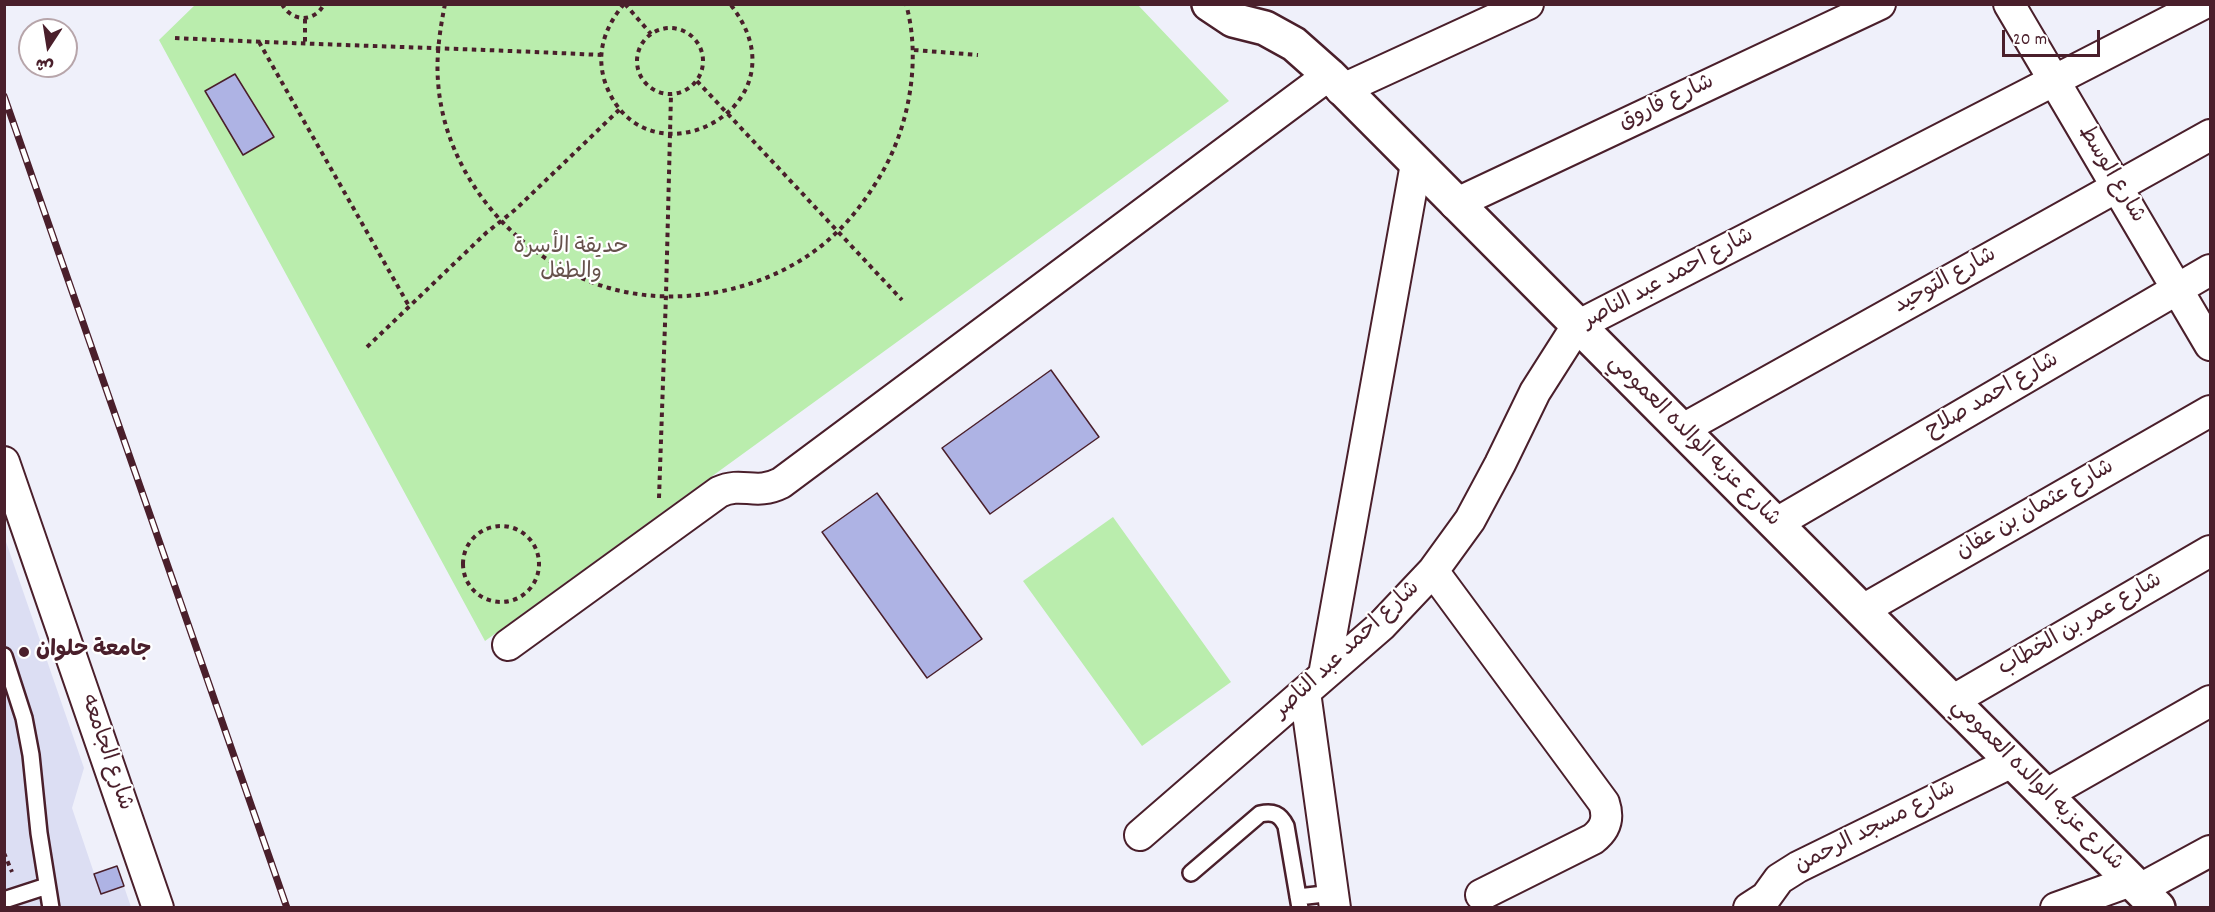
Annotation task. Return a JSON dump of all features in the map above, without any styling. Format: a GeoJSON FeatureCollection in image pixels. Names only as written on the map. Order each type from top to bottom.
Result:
{"type":"FeatureCollection","features":[{"type":"Feature","properties":{"kind":"street","name":"شارع عزبه الوالده العمومي"},"geometry":{"type":"LineString","coordinates":[[1209,4],[1233,20],[1265,28],[1294,44],[2143,892]]}},
{"type":"Feature","properties":{"kind":"street"},"geometry":{"type":"LineString","coordinates":[[508,645],[719,492],[736,487],[760,490],[781,483],[1335,83],[1528,4]]}},
{"type":"Feature","properties":{"kind":"street","name":"شارع فاروق"},"geometry":{"type":"LineString","coordinates":[[1455,204],[1880,4]]}},
{"type":"Feature","properties":{"kind":"street","name":"شارع الوسط"},"geometry":{"type":"LineString","coordinates":[[2009,4],[2211,345]]}},
{"type":"Feature","properties":{"kind":"street","name":"شارع احمد عبد الناصر"},"geometry":{"type":"LineString","coordinates":[[1140,835],[1381,626],[1433,571],[1470,520],[1534,392],[1577,326],[2203,4]]}},
{"type":"Feature","properties":{"kind":"street","name":"شارع التوحيد"},"geometry":{"type":"LineString","coordinates":[[1681,430],[2211,135]]}},
{"type":"Feature","properties":{"kind":"street"},"geometry":{"type":"LineString","coordinates":[[1334,900],[1315,684],[1416,164]]}},
{"type":"Feature","properties":{"kind":"street","name":"شارع احمد صلاح"},"geometry":{"type":"LineString","coordinates":[[1775,524],[2211,270]]}},
{"type":"Feature","properties":{"kind":"street","name":"شارع عثمان بن عفان"},"geometry":{"type":"LineString","coordinates":[[1861,611],[2211,411]]}},
{"type":"Feature","properties":{"kind":"street","name":"شارع الجامعه"},"geometry":{"type":"LineString","coordinates":[[4,462],[158,908]]}},
{"type":"Feature","properties":{"kind":"street","name":"شارع عمر بن الخطاب"},"geometry":{"type":"LineString","coordinates":[[1952,701],[2211,551]]}},
{"type":"Feature","properties":{"kind":"street"},"geometry":{"type":"LineString","coordinates":[[1433,571],[1607,810],[1604,827],[1593,838],[1481,895]]}},
{"type":"Feature","properties":{"kind":"street"},"geometry":{"type":"LineString","coordinates":[[2045,795],[2211,701]]}},
{"type":"Feature","properties":{"kind":"street","name":"شارع مسجد الرحمن"},"geometry":{"type":"LineString","coordinates":[[1761,904],[1779,879],[1798,867],[2012,762]]}},
{"type":"Feature","properties":{"kind":"street"},"geometry":{"type":"LineString","coordinates":[[2056,908],[2143,892],[2211,851]]}},
{"type":"Feature","properties":{"kind":"lane"},"geometry":{"type":"LineString","coordinates":[[4,656],[24,718],[32,755],[39,833],[51,908]]}},
{"type":"Feature","properties":{"kind":"lane"},"geometry":{"type":"LineString","coordinates":[[1191,873],[1260,814],[1276,813],[1287,826],[1299,902],[1334,900]]}},
{"type":"Feature","properties":{"kind":"lane"},"geometry":{"type":"LineString","coordinates":[[4,900],[47,886]]}},
{"type":"Feature","properties":{"kind":"path"},"geometry":{"type":"LineString","coordinates":[[282,4],[289,14],[305,19],[314,16],[324,4]]}},
{"type":"Feature","properties":{"kind":"path"},"geometry":{"type":"LineString","coordinates":[[445,4],[439,47],[438,80],[442,110],[450,139],[463,168],[480,195],[501,221],[539,254],[561,268],[610,288],[636,294],[666,295],[698,295],[753,283],[798,261],[819,248],[838,232],[876,184],[900,136],[914,51],[906,4]]}},
{"type":"Feature","properties":{"kind":"path"},"geometry":{"type":"LineString","coordinates":[[651,34],[624,4],[612,19],[604,36],[601,55],[603,74],[609,92],[620,109],[634,121],[651,130],[670,134],[691,133],[711,126],[729,113],[741,98],[750,80],[752,60],[750,40],[742,21],[730,5]]}},
{"type":"Feature","properties":{"kind":"path"},"geometry":{"type":"LineString","coordinates":[[305,19],[305,44]]}},
{"type":"Feature","properties":{"kind":"path"},"geometry":{"type":"LineString","coordinates":[[663,28],[677,28],[689,33],[698,43],[703,56],[702,69],[696,81],[689,88],[670,94],[651,87],[638,71],[636,60],[644,41],[651,34],[663,28]]}},
{"type":"Feature","properties":{"kind":"path"},"geometry":{"type":"LineString","coordinates":[[175,38],[601,55]]}},
{"type":"Feature","properties":{"kind":"path"},"geometry":{"type":"LineString","coordinates":[[259,42],[409,306]]}},
{"type":"Feature","properties":{"kind":"path"},"geometry":{"type":"LineString","coordinates":[[914,51],[978,55]]}},
{"type":"Feature","properties":{"kind":"path"},"geometry":{"type":"LineString","coordinates":[[696,81],[729,113],[902,300]]}},
{"type":"Feature","properties":{"kind":"path"},"geometry":{"type":"LineString","coordinates":[[659,499],[670,94]]}},
{"type":"Feature","properties":{"kind":"path"},"geometry":{"type":"LineString","coordinates":[[367,348],[486,233],[620,109]]}},
{"type":"Feature","properties":{"kind":"path"},"geometry":{"type":"LineString","coordinates":[[494,526],[507,526],[525,535],[537,550],[540,563],[537,576],[531,588],[521,597],[508,601],[489,599],[472,589],[466,578],[463,564],[465,552],[471,540],[481,531],[494,526]]}},
{"type":"Feature","properties":{"kind":"shaded area","name":"جامعة حلوان"},"geometry":{"type":"Polygon","coordinates":[[[4,536],[84,768],[72,808],[94,873],[117,866],[131,907],[5,907],[4,536]]]}},
{"type":"Feature","properties":{"kind":"green space","name":"حديقة الأسرة والطفل"},"geometry":{"type":"Polygon","coordinates":[[[196,4],[1138,5],[1229,101],[485,641],[159,40],[196,4]]]}},
{"type":"Feature","properties":{"kind":"green space"},"geometry":{"type":"Polygon","coordinates":[[[1113,517],[1231,682],[1142,746],[1023,581],[1113,517]]]}},
{"type":"Feature","properties":{"kind":"building"},"geometry":{"type":"Polygon","coordinates":[[[235,74],[274,137],[243,155],[205,91],[235,74]]]}},
{"type":"Feature","properties":{"kind":"building"},"geometry":{"type":"Polygon","coordinates":[[[1051,370],[1099,437],[990,514],[942,448],[1051,370]]]}},
{"type":"Feature","properties":{"kind":"building"},"geometry":{"type":"Polygon","coordinates":[[[877,493],[982,639],[927,678],[822,532],[877,493]]]}},
{"type":"Feature","properties":{"kind":"building"},"geometry":{"type":"Polygon","coordinates":[[[117,866],[124,886],[101,894],[94,874],[117,866]]]}},
{"type":"Feature","properties":{"kind":"railway"},"geometry":{"type":"LineString","coordinates":[[4,96],[287,908]]}},
{"type":"Feature","properties":{"kind":"place","name":"جامعة حلوان"},"geometry":{"type":"Point","coordinates":[24,652]}}]}
